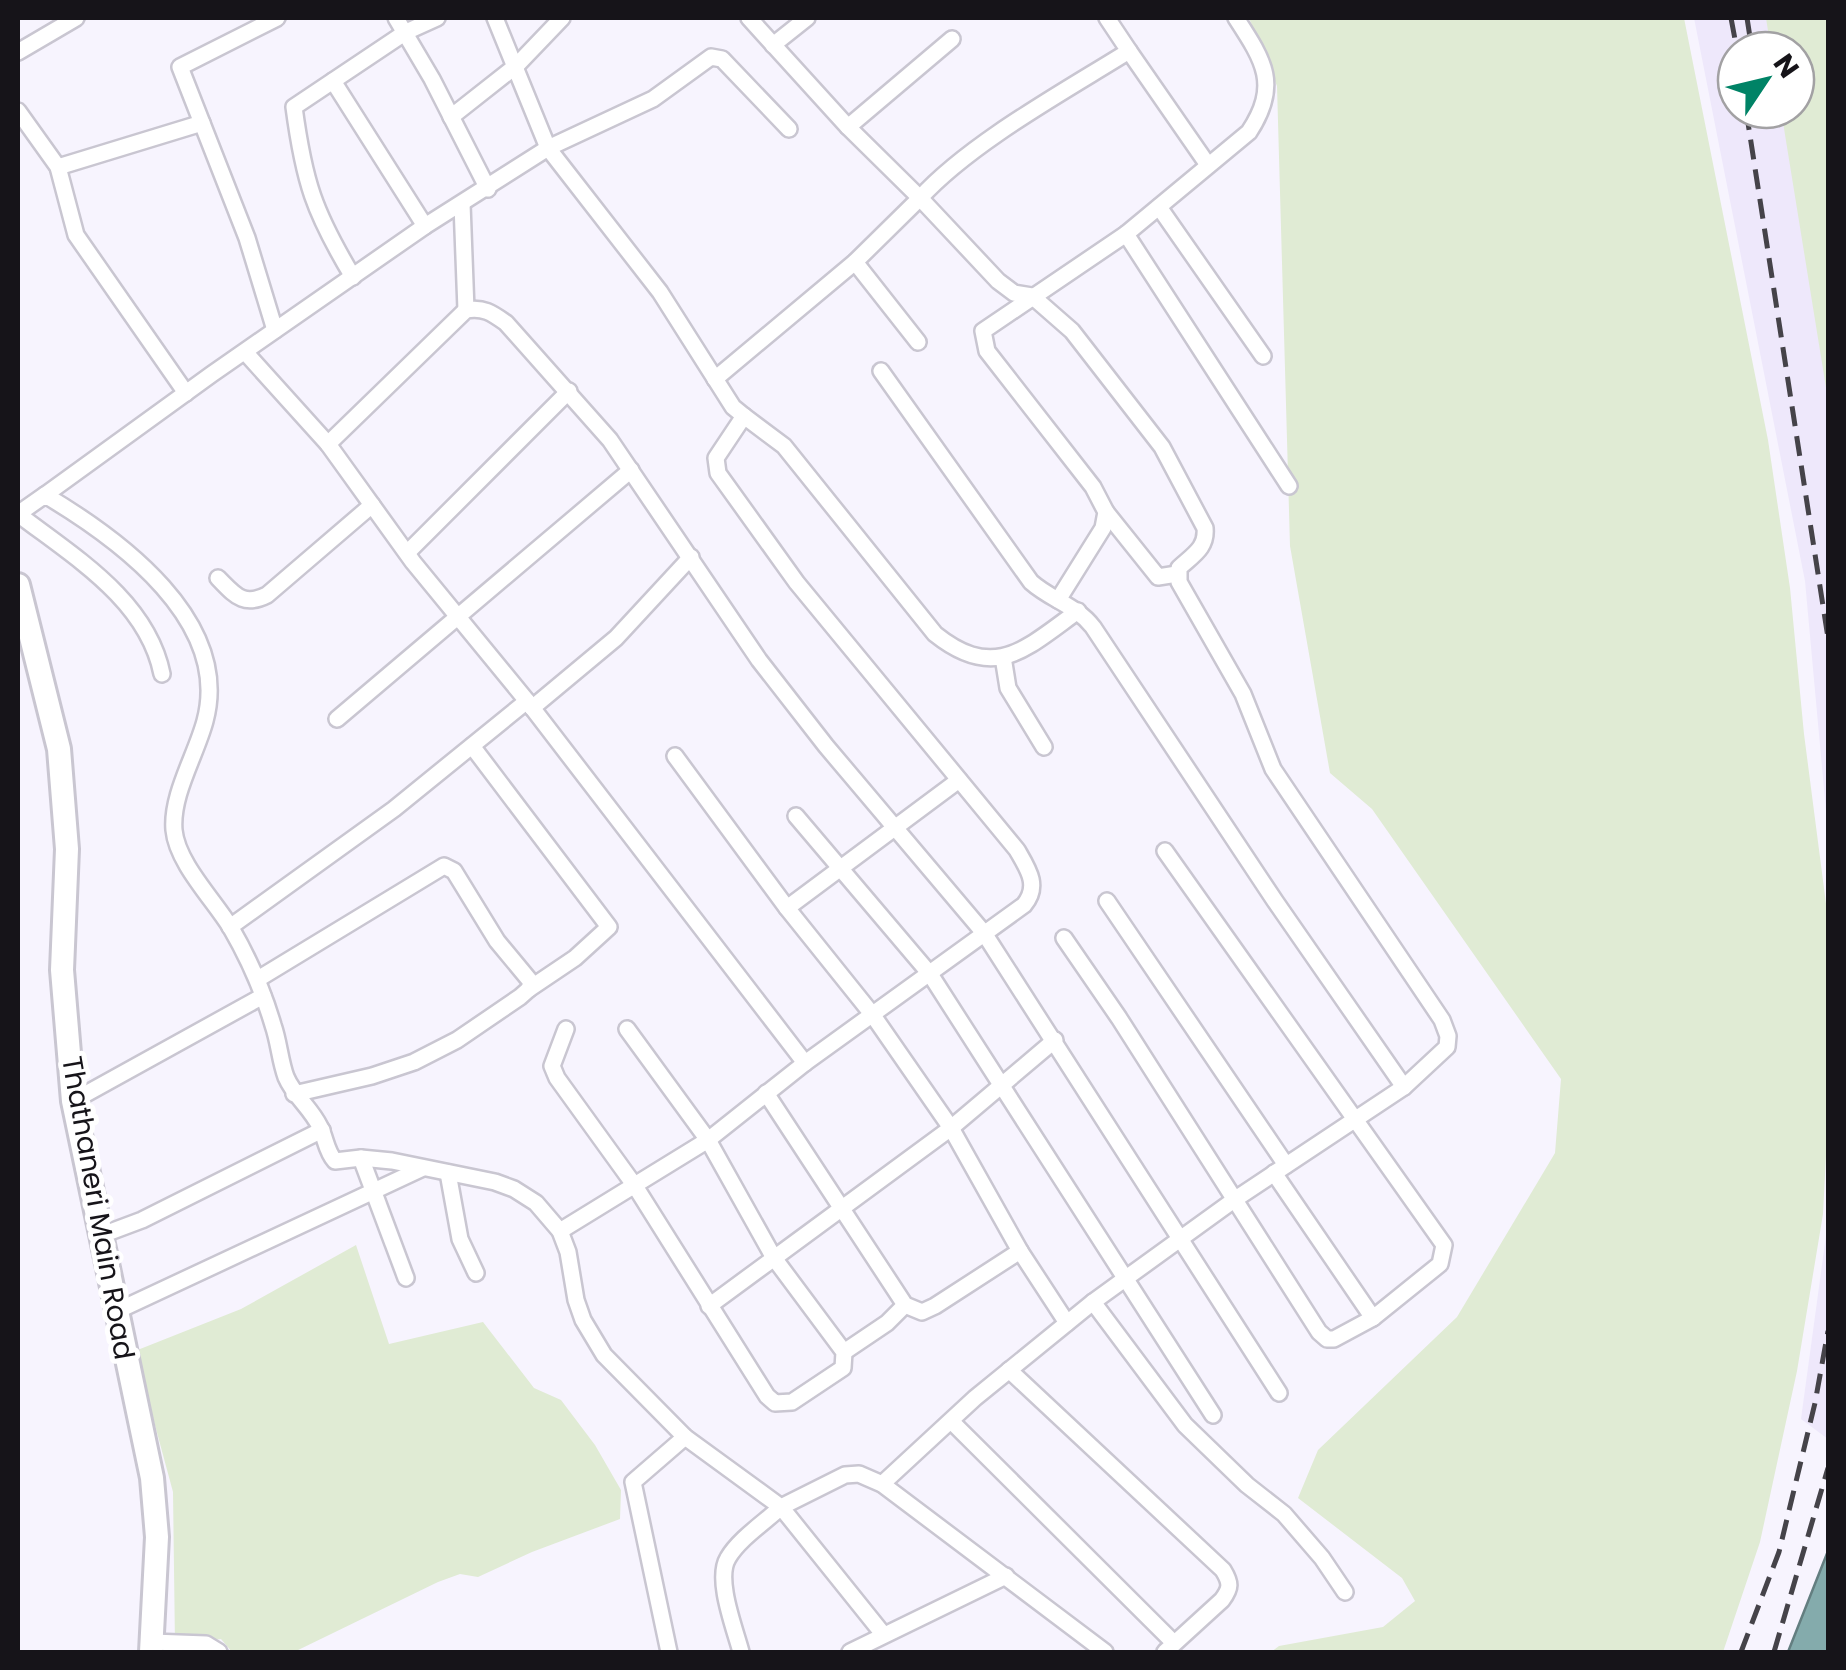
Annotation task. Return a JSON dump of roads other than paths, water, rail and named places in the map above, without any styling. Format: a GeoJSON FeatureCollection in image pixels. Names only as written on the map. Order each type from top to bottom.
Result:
{"type":"FeatureCollection","features":[{"type":"Feature","properties":{"kind":"main road","name":"Thathaneri Main Road"},"geometry":{"type":"LineString","coordinates":[[18,585],[58,749],[66,849],[62,970],[73,1101],[152,1478],[158,1536],[152,1647]]}},
{"type":"Feature","properties":{"kind":"street"},"geometry":{"type":"LineString","coordinates":[[18,52],[76,18]]}},
{"type":"Feature","properties":{"kind":"street"},"geometry":{"type":"LineString","coordinates":[[274,330],[247,238],[180,68],[277,18]]}},
{"type":"Feature","properties":{"kind":"street"},"geometry":{"type":"LineString","coordinates":[[396,18],[488,188]]}},
{"type":"Feature","properties":{"kind":"street"},"geometry":{"type":"LineString","coordinates":[[353,276],[308,191],[294,107],[406,32],[437,18]]}},
{"type":"Feature","properties":{"kind":"street"},"geometry":{"type":"LineString","coordinates":[[495,18],[548,148],[660,292],[733,407],[784,446],[934,634],[970,657],[992,660],[1037,641],[1078,611]]}},
{"type":"Feature","properties":{"kind":"street"},"geometry":{"type":"LineString","coordinates":[[452,117],[517,65],[562,18]]}},
{"type":"Feature","properties":{"kind":"street"},"geometry":{"type":"LineString","coordinates":[[749,18],[848,127],[998,281],[1014,294],[1032,296],[1072,330],[1162,447],[1205,528],[1206,539],[1180,568],[1178,582],[1243,694],[1273,769],[1442,1020],[1448,1036],[1447,1048],[1404,1087],[1234,1200],[1093,1302],[1008,1370],[882,1484]]}},
{"type":"Feature","properties":{"kind":"street"},"geometry":{"type":"LineString","coordinates":[[773,45],[807,18]]}},
{"type":"Feature","properties":{"kind":"street"},"geometry":{"type":"LineString","coordinates":[[1107,18],[1208,166]]}},
{"type":"Feature","properties":{"kind":"street"},"geometry":{"type":"LineString","coordinates":[[1178,574],[1158,576],[1106,512],[1094,487],[987,351],[983,331],[1126,234],[1248,132],[1262,111],[1268,86],[1261,56],[1236,18]]}},
{"type":"Feature","properties":{"kind":"street"},"geometry":{"type":"LineString","coordinates":[[848,127],[952,39]]}},
{"type":"Feature","properties":{"kind":"street"},"geometry":{"type":"LineString","coordinates":[[715,379],[855,262],[940,178],[1021,119],[1130,51]]}},
{"type":"Feature","properties":{"kind":"street"},"geometry":{"type":"LineString","coordinates":[[162,674],[158,652],[131,609],[18,514],[425,226],[548,148],[638,108],[712,56],[722,59],[789,130]]}},
{"type":"Feature","properties":{"kind":"street"},"geometry":{"type":"LineString","coordinates":[[333,81],[425,226]]}},
{"type":"Feature","properties":{"kind":"street"},"geometry":{"type":"LineString","coordinates":[[18,112],[58,167],[76,235],[186,393]]}},
{"type":"Feature","properties":{"kind":"street"},"geometry":{"type":"LineString","coordinates":[[58,167],[202,123]]}},
{"type":"Feature","properties":{"kind":"street"},"geometry":{"type":"LineString","coordinates":[[462,204],[466,310]]}},
{"type":"Feature","properties":{"kind":"street"},"geometry":{"type":"LineString","coordinates":[[1159,207],[1263,356]]}},
{"type":"Feature","properties":{"kind":"street"},"geometry":{"type":"LineString","coordinates":[[1126,234],[1289,486]]}},
{"type":"Feature","properties":{"kind":"street"},"geometry":{"type":"LineString","coordinates":[[855,262],[918,342]]}},
{"type":"Feature","properties":{"kind":"street"},"geometry":{"type":"LineString","coordinates":[[328,444],[466,310],[478,308],[506,323],[569,390],[632,470],[747,644],[984,933],[1280,1393]]}},
{"type":"Feature","properties":{"kind":"street"},"geometry":{"type":"LineString","coordinates":[[245,352],[328,444],[407,553],[529,704],[805,1063]]}},
{"type":"Feature","properties":{"kind":"street"},"geometry":{"type":"LineString","coordinates":[[880,370],[1031,582],[1078,611],[1093,626],[1404,1087]]}},
{"type":"Feature","properties":{"kind":"street"},"geometry":{"type":"LineString","coordinates":[[407,553],[569,390]]}},
{"type":"Feature","properties":{"kind":"street"},"geometry":{"type":"LineString","coordinates":[[560,1231],[708,1140],[805,1063],[1024,905],[1032,895],[1034,884],[1017,850],[797,584],[718,473],[716,458],[744,416]]}},
{"type":"Feature","properties":{"kind":"street"},"geometry":{"type":"LineString","coordinates":[[337,720],[632,470]]}},
{"type":"Feature","properties":{"kind":"street"},"geometry":{"type":"LineString","coordinates":[[46,495],[130,553],[188,619],[208,678],[207,716],[179,797],[174,827],[178,846],[258,979],[285,1076],[322,1130],[328,1153],[335,1161],[392,1160],[448,1173],[514,1189],[536,1203],[560,1231],[580,1310],[604,1355],[685,1437],[780,1507],[884,1634]]}},
{"type":"Feature","properties":{"kind":"street"},"geometry":{"type":"LineString","coordinates":[[218,578],[238,598],[255,601],[372,505]]}},
{"type":"Feature","properties":{"kind":"street"},"geometry":{"type":"LineString","coordinates":[[1058,600],[1104,528],[1106,512]]}},
{"type":"Feature","properties":{"kind":"street"},"geometry":{"type":"LineString","coordinates":[[230,927],[394,810],[616,638],[691,557]]}},
{"type":"Feature","properties":{"kind":"street"},"geometry":{"type":"LineString","coordinates":[[1003,657],[1008,688],[1044,746]]}},
{"type":"Feature","properties":{"kind":"street"},"geometry":{"type":"LineString","coordinates":[[294,1094],[372,1076],[414,1062],[457,1040],[576,958],[610,926],[472,746]]}},
{"type":"Feature","properties":{"kind":"street"},"geometry":{"type":"LineString","coordinates":[[674,756],[786,908],[872,1014],[951,1128],[1020,1251],[1067,1323]]}},
{"type":"Feature","properties":{"kind":"street"},"geometry":{"type":"LineString","coordinates":[[786,908],[960,780]]}},
{"type":"Feature","properties":{"kind":"street"},"geometry":{"type":"LineString","coordinates":[[796,816],[930,974],[1214,1415]]}},
{"type":"Feature","properties":{"kind":"street"},"geometry":{"type":"LineString","coordinates":[[1064,938],[1327,1339],[1373,1318],[1440,1264],[1445,1251],[1165,851]]}},
{"type":"Feature","properties":{"kind":"street"},"geometry":{"type":"LineString","coordinates":[[258,979],[444,866],[454,871],[497,941],[528,976],[530,989]]}},
{"type":"Feature","properties":{"kind":"street"},"geometry":{"type":"LineString","coordinates":[[1107,901],[1373,1318]]}},
{"type":"Feature","properties":{"kind":"street"},"geometry":{"type":"LineString","coordinates":[[73,1101],[263,996]]}},
{"type":"Feature","properties":{"kind":"street"},"geometry":{"type":"LineString","coordinates":[[566,1029],[552,1066],[557,1078],[635,1186],[775,1403],[792,1402],[836,1376],[843,1368],[844,1352],[774,1258],[708,1140],[627,1030]]}},
{"type":"Feature","properties":{"kind":"street"},"geometry":{"type":"LineString","coordinates":[[709,1306],[951,1128],[1055,1040]]}},
{"type":"Feature","properties":{"kind":"street"},"geometry":{"type":"LineString","coordinates":[[766,1093],[905,1305],[922,1312],[1020,1251]]}},
{"type":"Feature","properties":{"kind":"street"},"geometry":{"type":"LineString","coordinates":[[102,1235],[142,1220],[322,1130]]}},
{"type":"Feature","properties":{"kind":"street"},"geometry":{"type":"LineString","coordinates":[[361,1158],[406,1278]]}},
{"type":"Feature","properties":{"kind":"street"},"geometry":{"type":"LineString","coordinates":[[116,1311],[422,1168]]}},
{"type":"Feature","properties":{"kind":"street"},"geometry":{"type":"LineString","coordinates":[[448,1173],[460,1239],[476,1273]]}},
{"type":"Feature","properties":{"kind":"street"},"geometry":{"type":"LineString","coordinates":[[1093,1302],[1184,1425],[1284,1514],[1345,1592]]}},
{"type":"Feature","properties":{"kind":"street"},"geometry":{"type":"LineString","coordinates":[[844,1352],[886,1324],[905,1305]]}},
{"type":"Feature","properties":{"kind":"street"},"geometry":{"type":"LineString","coordinates":[[952,1422],[1169,1647],[1230,1590],[1223,1570],[1008,1370]]}},
{"type":"Feature","properties":{"kind":"street"},"geometry":{"type":"LineString","coordinates":[[670,1652],[633,1482],[685,1437]]}},
{"type":"Feature","properties":{"kind":"street"},"geometry":{"type":"LineString","coordinates":[[741,1652],[724,1584],[728,1556],[780,1507],[845,1475],[859,1474],[882,1484],[1105,1652]]}},
{"type":"Feature","properties":{"kind":"street"},"geometry":{"type":"LineString","coordinates":[[850,1652],[1006,1576]]}},
{"type":"Feature","properties":{"kind":"street"},"geometry":{"type":"LineString","coordinates":[[152,1647],[206,1644],[219,1652]]}},
{"type":"Feature","properties":{"kind":"railway"},"geometry":{"type":"LineString","coordinates":[[1731,18],[1733,30]]}},
{"type":"Feature","properties":{"kind":"railway"},"geometry":{"type":"LineString","coordinates":[[1747,18],[1749,30]]}},
{"type":"Feature","properties":{"kind":"railway"},"geometry":{"type":"LineString","coordinates":[[1749,130],[1828,638]]}},
{"type":"Feature","properties":{"kind":"railway"},"geometry":{"type":"LineString","coordinates":[[1741,1652],[1779,1552],[1828,1331]]}},
{"type":"Feature","properties":{"kind":"railway"},"geometry":{"type":"LineString","coordinates":[[1774,1652],[1828,1468]]}}]}
